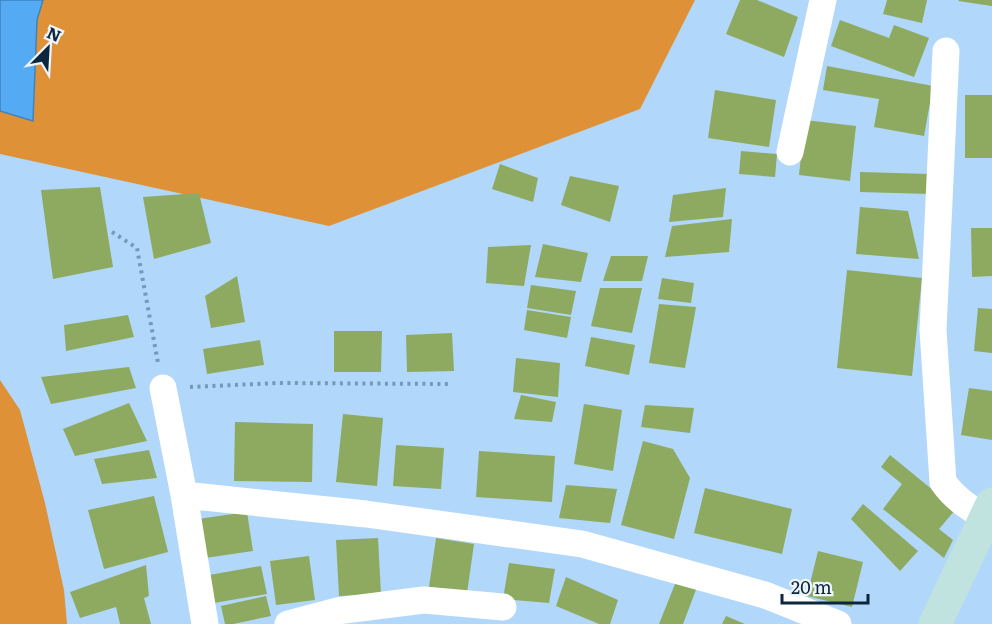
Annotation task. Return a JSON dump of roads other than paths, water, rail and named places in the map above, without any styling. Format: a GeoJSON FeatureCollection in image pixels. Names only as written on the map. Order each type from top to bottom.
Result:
{"type":"FeatureCollection","features":[{"type":"Feature","properties":{"kind":"main road"},"geometry":{"type":"LineString","coordinates":[[935,624],[990,513]]}},
{"type":"Feature","properties":{"kind":"street"},"geometry":{"type":"LineString","coordinates":[[790,152],[824,0]]}},
{"type":"Feature","properties":{"kind":"street"},"geometry":{"type":"LineString","coordinates":[[946,51],[933,330],[943,482],[951,494],[990,513]]}},
{"type":"Feature","properties":{"kind":"street"},"geometry":{"type":"LineString","coordinates":[[163,388],[184,495],[205,624]]}},
{"type":"Feature","properties":{"kind":"street"},"geometry":{"type":"LineString","coordinates":[[184,495],[366,514],[582,544],[765,595],[838,624]]}},
{"type":"Feature","properties":{"kind":"street"},"geometry":{"type":"LineString","coordinates":[[288,624],[337,611],[424,600],[503,608]]}},
{"type":"Feature","properties":{"kind":"water"},"geometry":{"type":"Polygon","coordinates":[[[0,0],[43,0],[37,20],[33,121],[0,111],[0,0]]]}}]}
